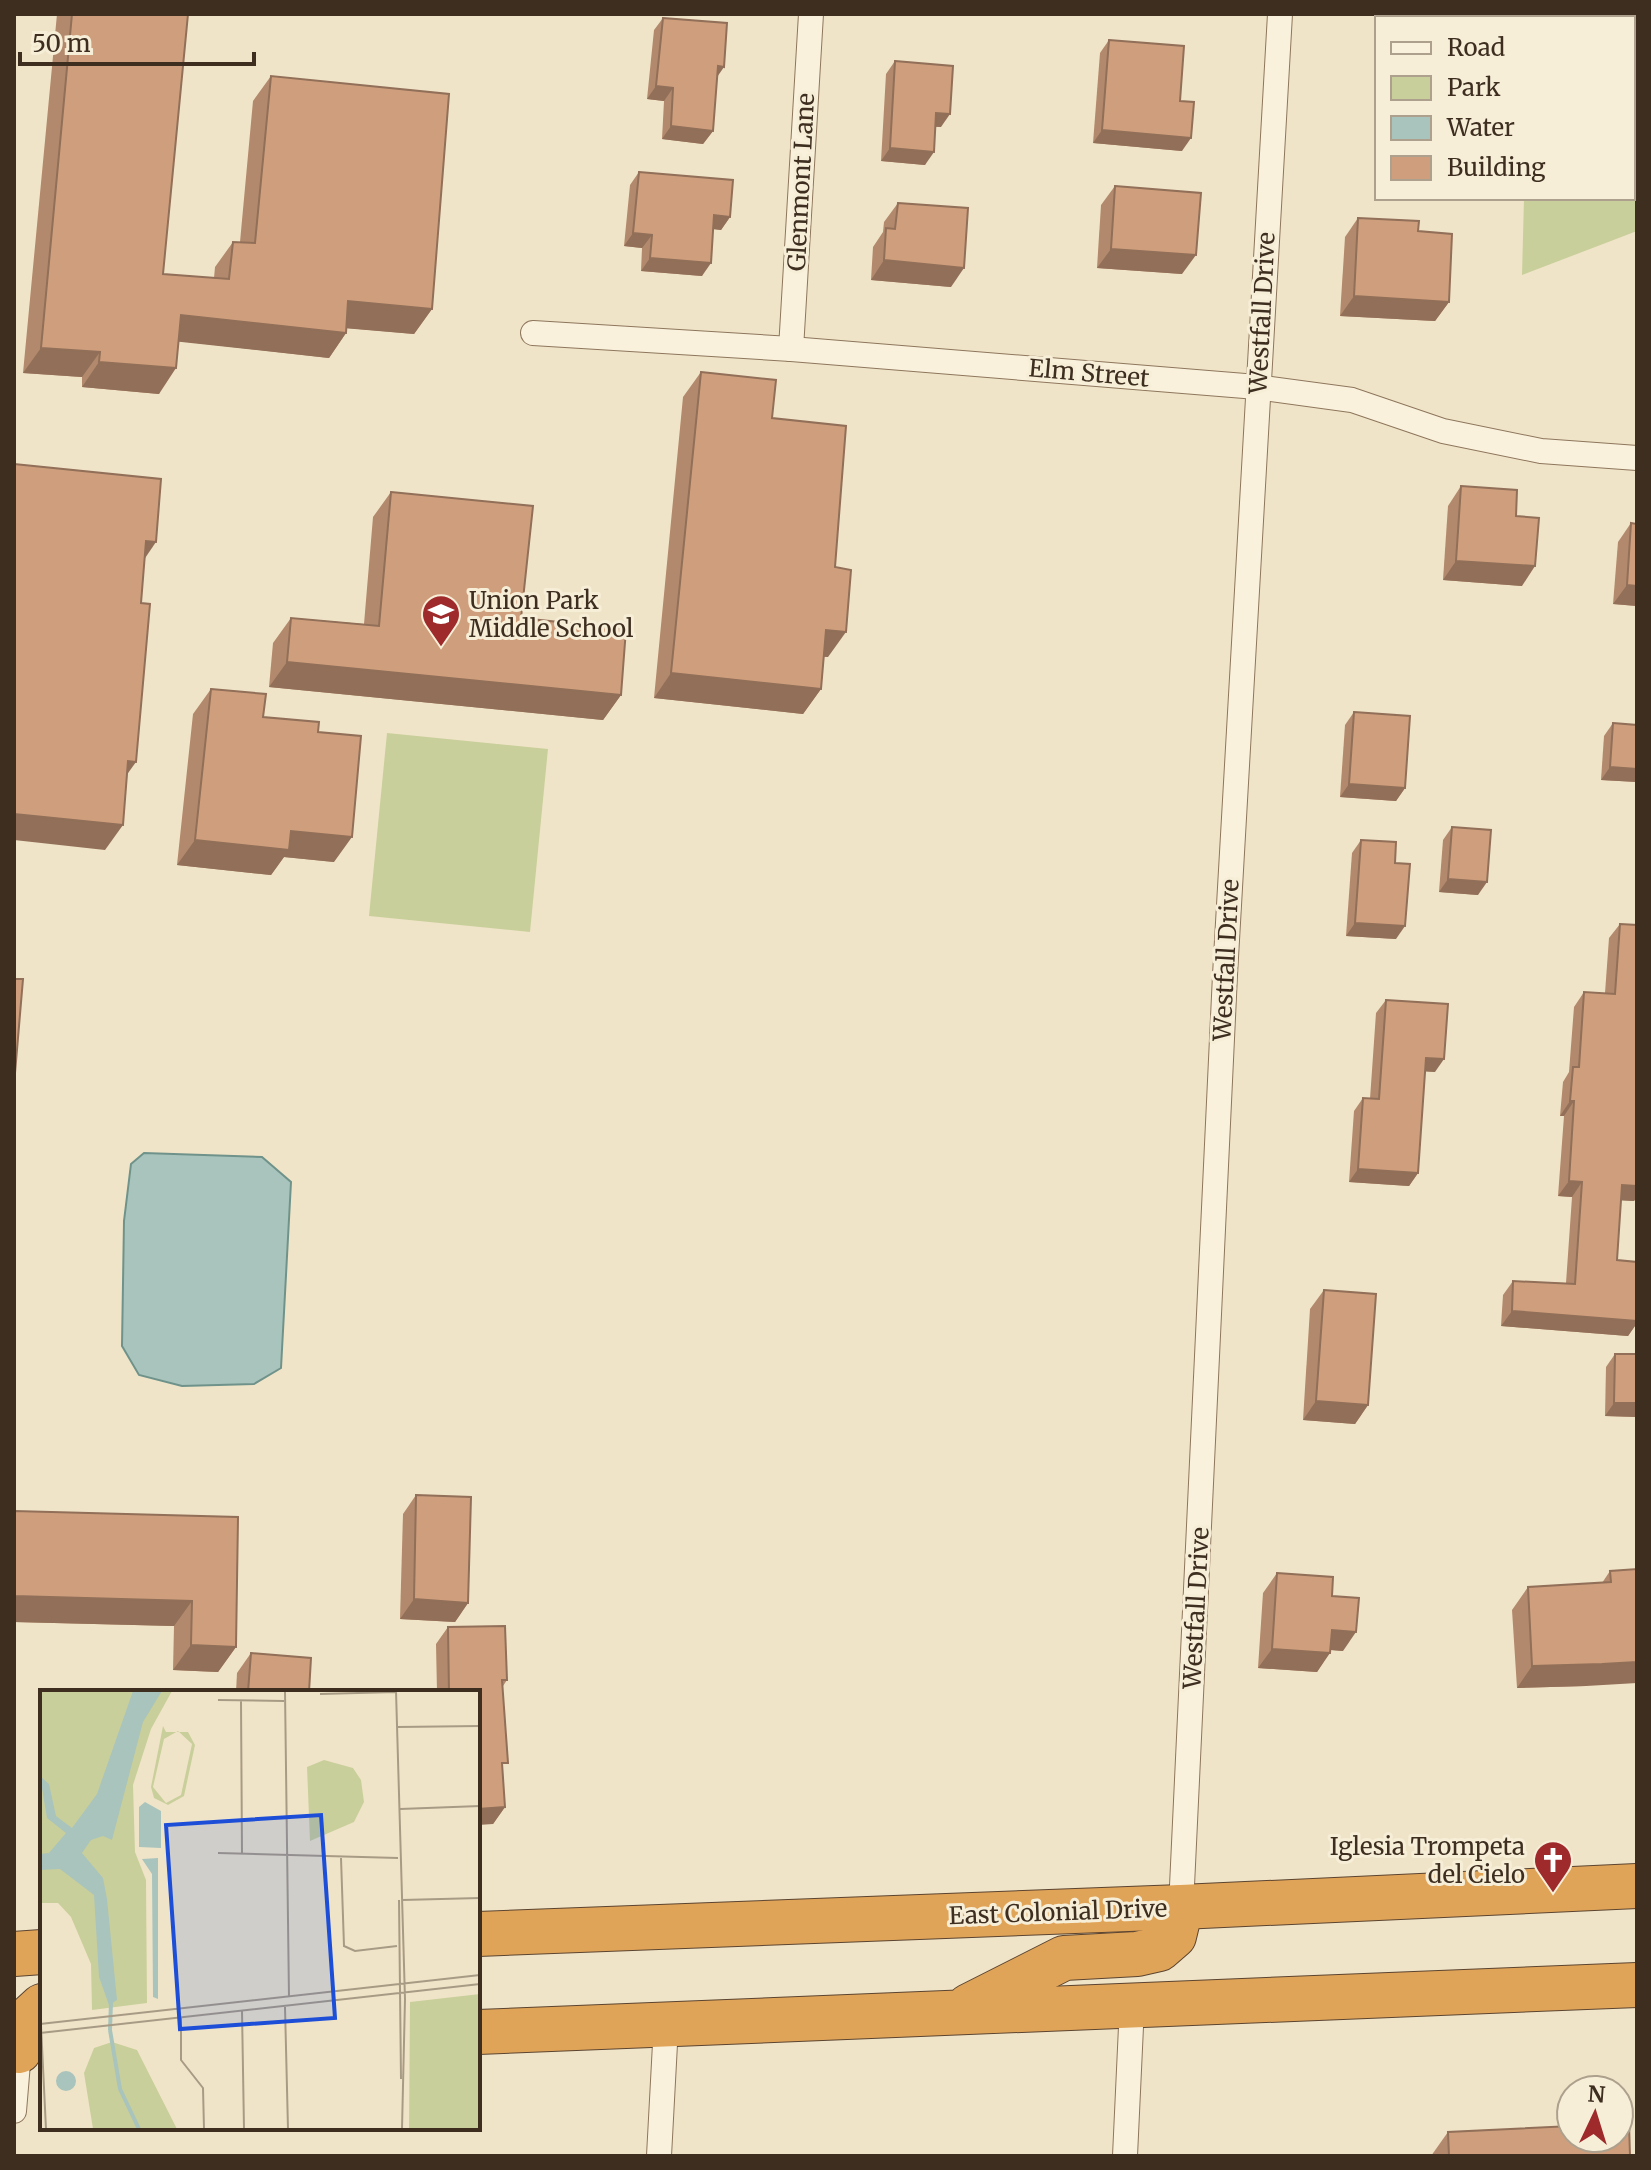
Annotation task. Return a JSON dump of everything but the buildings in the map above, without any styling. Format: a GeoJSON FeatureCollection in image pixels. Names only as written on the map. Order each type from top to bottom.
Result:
{"type":"FeatureCollection","features":[{"type":"Feature","properties":{"kind":"highway","name":"East Colonial Drive"},"geometry":{"type":"LineString","coordinates":[[480,1934],[1637,1886]]}},
{"type":"Feature","properties":{"kind":"highway"},"geometry":{"type":"LineString","coordinates":[[956,2012],[1064,1958],[1137,1954],[1159,1949],[1174,1936],[1181,1907]]}},
{"type":"Feature","properties":{"kind":"highway"},"geometry":{"type":"LineString","coordinates":[[14,1954],[40,1952]]}},
{"type":"Feature","properties":{"kind":"highway"},"geometry":{"type":"LineString","coordinates":[[480,2032],[1637,1985]]}},
{"type":"Feature","properties":{"kind":"highway"},"geometry":{"type":"LineString","coordinates":[[25,2051],[30,2017],[40,2008]]}},
{"type":"Feature","properties":{"kind":"street","name":"Glenmont Lane"},"geometry":{"type":"LineString","coordinates":[[791,349],[811,14]]}},
{"type":"Feature","properties":{"kind":"street","name":"Westfall Drive"},"geometry":{"type":"LineString","coordinates":[[1181,1907],[1223,1030],[1280,14]]}},
{"type":"Feature","properties":{"kind":"street","name":"Elm Street"},"geometry":{"type":"LineString","coordinates":[[533,333],[791,349],[1257,387],[1352,400],[1443,431],[1541,451],[1637,458]]}},
{"type":"Feature","properties":{"kind":"street"},"geometry":{"type":"LineString","coordinates":[[1125,2156],[1132,2005]]}},
{"type":"Feature","properties":{"kind":"street"},"geometry":{"type":"LineString","coordinates":[[659,2156],[666,2025]]}},
{"type":"Feature","properties":{"kind":"street"},"geometry":{"type":"LineString","coordinates":[[14,2111],[25,2051]]}},
{"type":"Feature","properties":{"kind":"green space"},"geometry":{"type":"Polygon","coordinates":[[[1637,14],[1637,231],[1522,275],[1524,200],[1635,200],[1635,16],[1528,16],[1637,14]]]}},
{"type":"Feature","properties":{"kind":"green space"},"geometry":{"type":"Polygon","coordinates":[[[387,733],[548,749],[530,932],[369,916],[387,733]]]}},
{"type":"Feature","properties":{"kind":"water"},"geometry":{"type":"Polygon","coordinates":[[[144,1153],[262,1157],[291,1182],[281,1368],[254,1384],[182,1386],[139,1375],[122,1346],[124,1221],[131,1164],[144,1153]]]}},
{"type":"Feature","properties":{"kind":"place","name":"Union Park Middle School"},"geometry":{"type":"Point","coordinates":[441,648]}},
{"type":"Feature","properties":{"kind":"place","name":"Iglesia Trompeta del Cielo"},"geometry":{"type":"Point","coordinates":[1553,1894]}}]}
